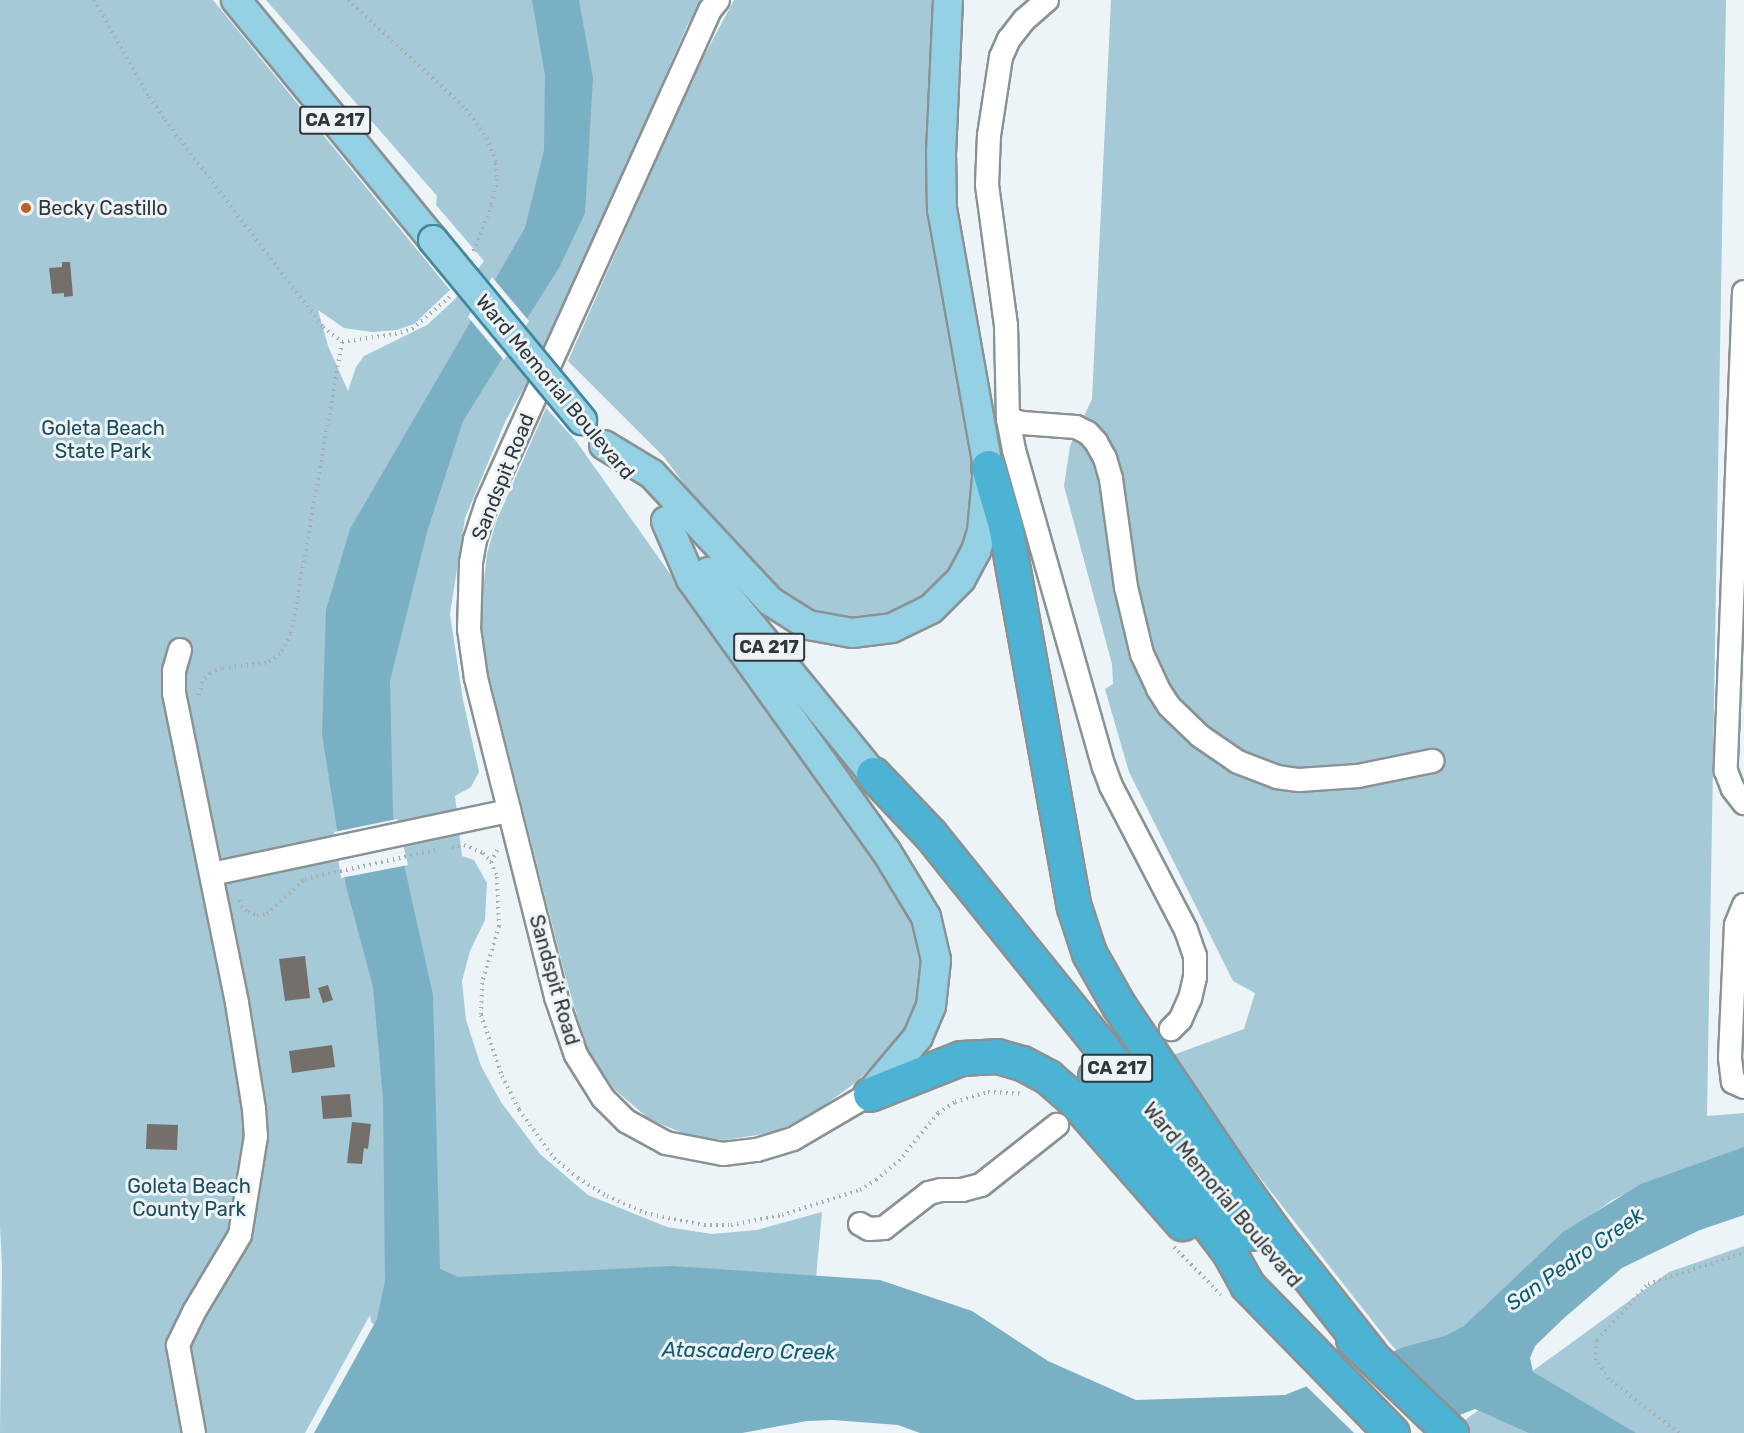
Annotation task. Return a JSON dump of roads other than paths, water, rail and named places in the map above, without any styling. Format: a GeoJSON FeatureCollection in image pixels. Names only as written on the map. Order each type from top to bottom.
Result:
{"type":"FeatureCollection","features":[{"type":"Feature","properties":{"kind":"highway"},"geometry":{"type":"LineString","coordinates":[[988,467],[1005,525],[1074,907],[1089,953],[1119,1006],[1229,1169],[1276,1235],[1370,1354]]}},
{"type":"Feature","properties":{"kind":"highway","name":"Ward Memorial Boulevard"},"geometry":{"type":"LineString","coordinates":[[873,774],[930,834],[1227,1205],[1311,1300],[1451,1433]]}},
{"type":"Feature","properties":{"kind":"highway","name":"Ward Memorial Boulevard"},"geometry":{"type":"LineString","coordinates":[[873,774],[925,850],[1229,1252],[1247,1285],[1392,1433]]}},
{"type":"Feature","properties":{"kind":"highway"},"geometry":{"type":"LineString","coordinates":[[870,1094],[932,1068],[972,1056],[1010,1058],[1036,1069],[1074,1100],[1217,1263],[1247,1285]]}},
{"type":"Feature","properties":{"kind":"main road","name":"Ward Memorial Boulevard"},"geometry":{"type":"LineString","coordinates":[[236,0],[873,774]]}},
{"type":"Feature","properties":{"kind":"main road"},"geometry":{"type":"LineString","coordinates":[[604,445],[652,474],[758,590],[783,611],[808,624],[852,633],[880,631],[916,618],[942,600],[961,579],[976,551],[982,531],[988,467],[942,210],[941,162],[948,0]]}},
{"type":"Feature","properties":{"kind":"main road"},"geometry":{"type":"LineString","coordinates":[[666,521],[691,579],[886,851],[926,917],[936,960],[931,1006],[918,1036],[870,1094]]}},
{"type":"Feature","properties":{"kind":"street","name":"Sandspit Road"},"geometry":{"type":"LineString","coordinates":[[718,0],[705,21],[487,504],[475,540],[469,593],[469,628],[476,678],[567,1032],[593,1085],[626,1120],[666,1143],[687,1149],[740,1153],[793,1139],[870,1094]]}},
{"type":"Feature","properties":{"kind":"street"},"geometry":{"type":"LineString","coordinates":[[1047,0],[1024,20],[1009,39],[1001,57],[989,135],[987,185],[1006,326],[1008,418],[1014,450],[1104,767],[1111,786],[1186,930],[1195,956],[1195,977],[1190,998],[1179,1020],[1171,1029]]}},
{"type":"Feature","properties":{"kind":"street"},"geometry":{"type":"LineString","coordinates":[[1744,292],[1726,771],[1733,789],[1744,803]]}},
{"type":"Feature","properties":{"kind":"street"},"geometry":{"type":"LineString","coordinates":[[1008,418],[1022,423],[1077,427],[1088,433],[1096,442],[1105,458],[1111,479],[1126,587],[1142,654],[1169,706],[1200,736],[1238,762],[1277,777],[1299,780],[1358,776],[1432,761]]}},
{"type":"Feature","properties":{"kind":"street"},"geometry":{"type":"LineString","coordinates":[[180,651],[174,670],[174,693],[212,874],[250,1085],[256,1136],[240,1235],[194,1312],[178,1345],[194,1433]]}},
{"type":"Feature","properties":{"kind":"street"},"geometry":{"type":"LineString","coordinates":[[212,874],[307,852],[509,811]]}},
{"type":"Feature","properties":{"kind":"street"},"geometry":{"type":"LineString","coordinates":[[1744,905],[1736,925],[1730,1058],[1733,1082],[1744,1087]]}},
{"type":"Feature","properties":{"kind":"street"},"geometry":{"type":"LineString","coordinates":[[860,1224],[869,1229],[884,1228],[929,1193],[941,1190],[962,1190],[981,1185],[1057,1125]]}},
{"type":"Feature","properties":{"kind":"water"},"geometry":{"type":"Polygon","coordinates":[[[532,0],[579,0],[593,78],[585,213],[560,266],[463,421],[427,532],[390,681],[393,815],[433,995],[440,1269],[458,1277],[672,1266],[880,1280],[972,1311],[1048,1361],[1136,1400],[1285,1395],[1404,1347],[1445,1336],[1464,1326],[1563,1232],[1641,1184],[1744,1147],[1744,1215],[1700,1230],[1622,1268],[1535,1346],[1530,1358],[1533,1372],[1636,1433],[1529,1433],[1475,1409],[1414,1433],[920,1433],[898,1425],[833,1420],[807,1421],[742,1433],[314,1433],[377,1319],[385,1281],[383,1098],[373,987],[346,886],[322,734],[326,610],[350,529],[525,228],[544,150],[545,75],[532,0]]]}},
{"type":"Feature","properties":{"kind":"place","name":"Becky Castillo"},"geometry":{"type":"Point","coordinates":[26,208]}},
{"type":"Feature","properties":{"kind":"park label","name":"Goleta Beach State Park"},"geometry":{"type":"Point","coordinates":[103,440]}},
{"type":"Feature","properties":{"kind":"park label","name":"Goleta Beach County Park"},"geometry":{"type":"Point","coordinates":[189,1198]}},
{"type":"Feature","properties":{"kind":"water label","name":"San Pedro Creek"},"geometry":{"type":"Point","coordinates":[1575,1259]}},
{"type":"Feature","properties":{"kind":"water label","name":"Atascadero Creek"},"geometry":{"type":"Point","coordinates":[749,1351]}}]}
